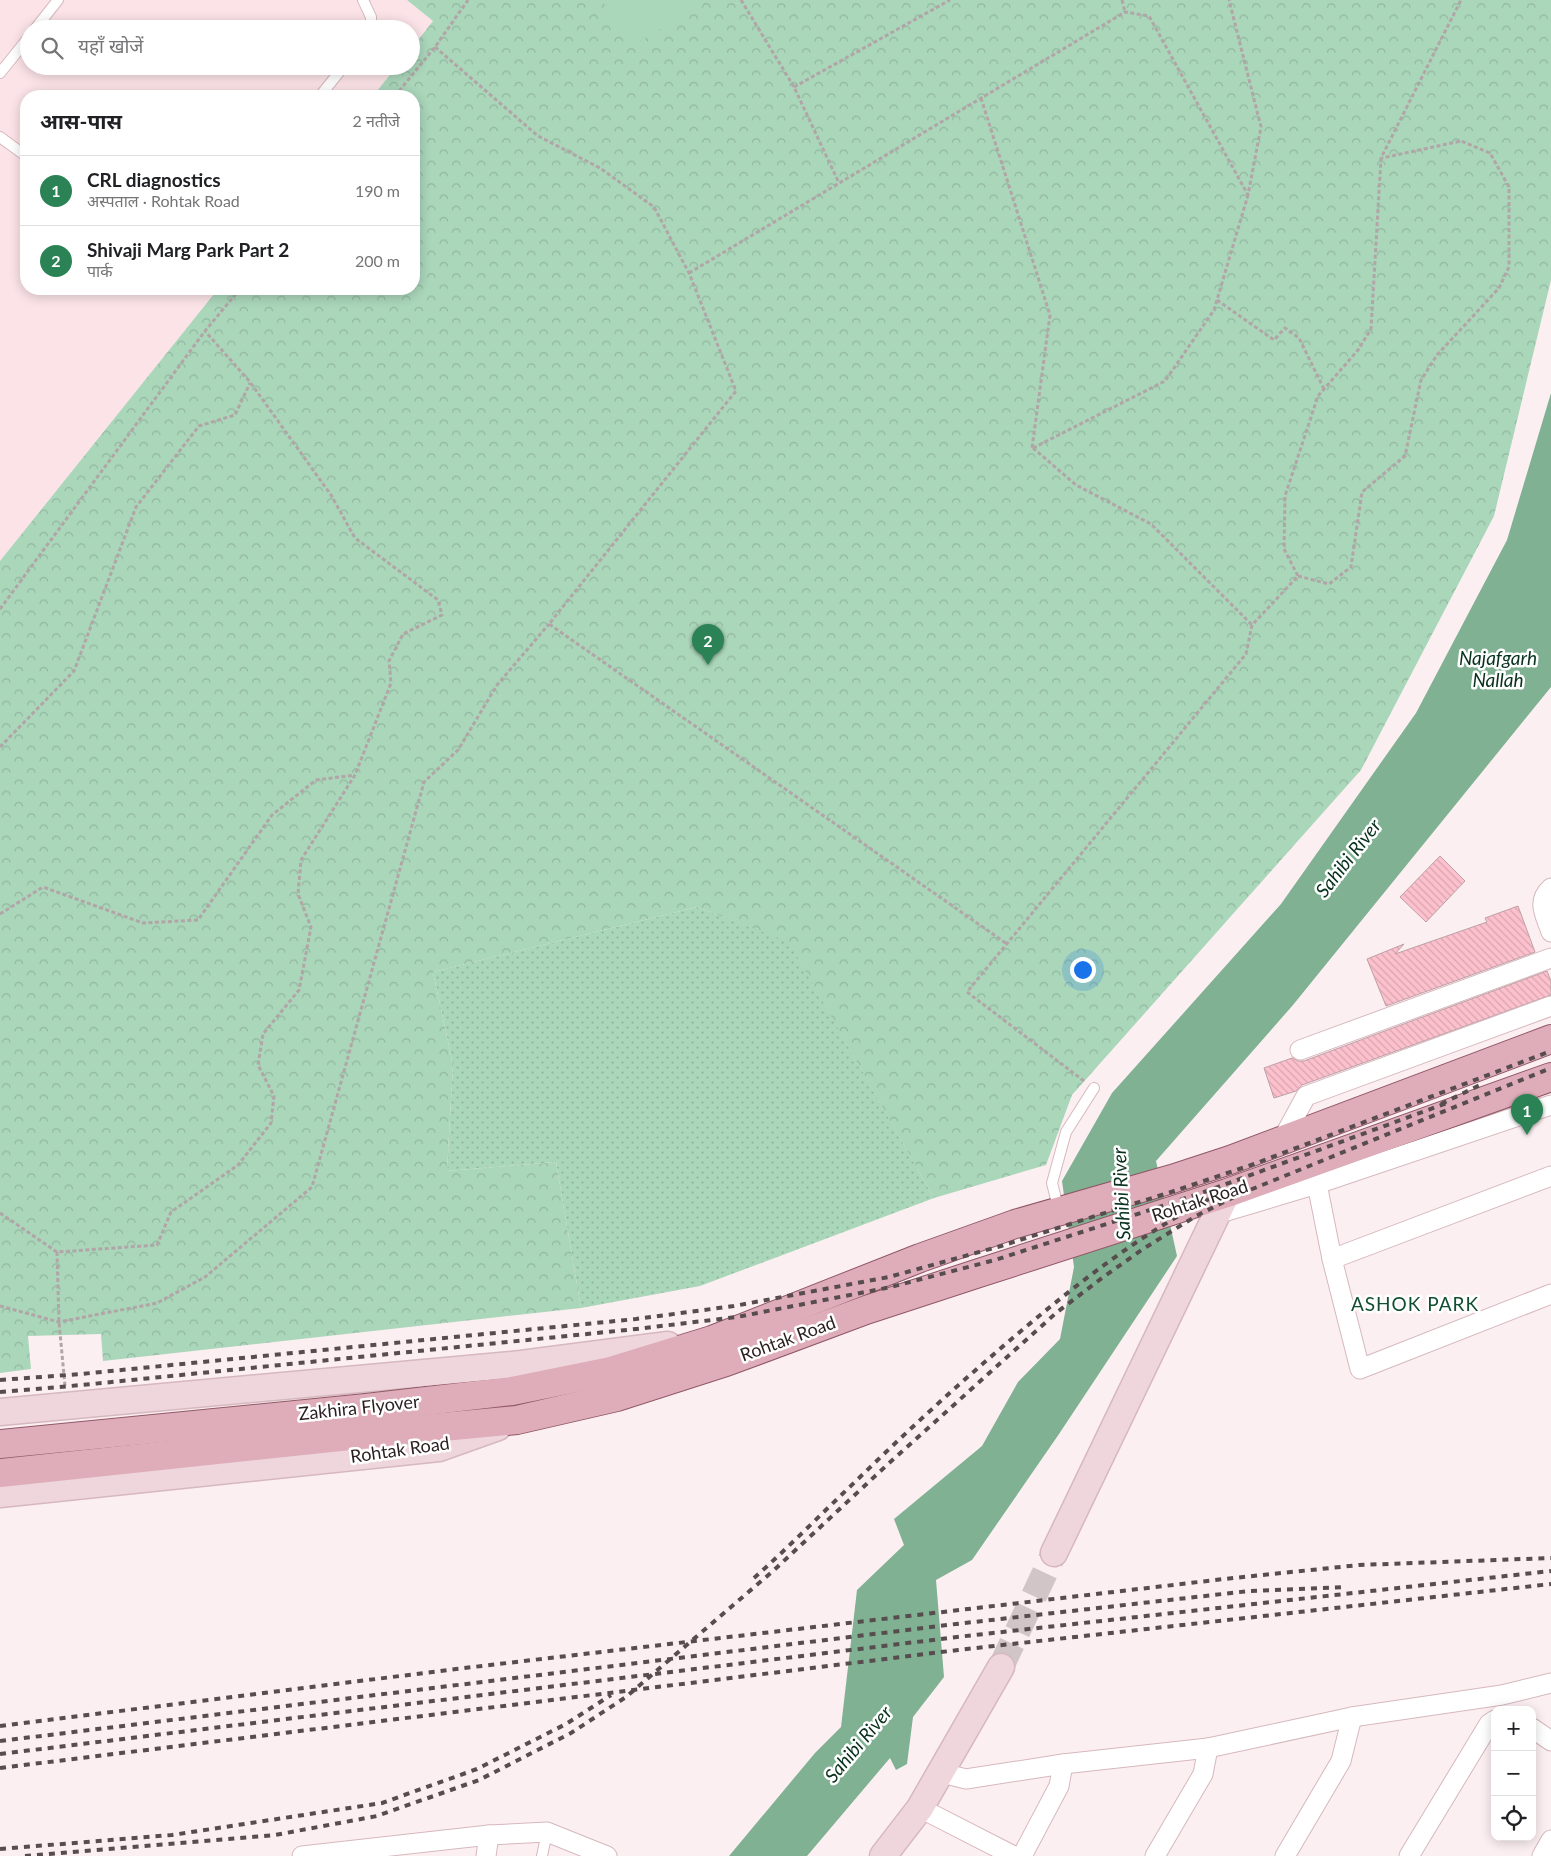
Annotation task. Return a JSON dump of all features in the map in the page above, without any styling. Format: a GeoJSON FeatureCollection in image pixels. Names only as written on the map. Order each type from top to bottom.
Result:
{"type":"FeatureCollection","features":[{"type":"Feature","properties":{"kind":"main road","name":"Rohtak Road"},"geometry":{"type":"LineString","coordinates":[[0,1412],[521,1364],[712,1340],[920,1258],[1016,1224],[1172,1179],[1230,1160],[1551,1039]]}},
{"type":"Feature","properties":{"kind":"main road","name":"Rohtak Road"},"geometry":{"type":"LineString","coordinates":[[0,1494],[439,1448],[517,1420],[617,1397],[726,1362],[866,1310],[1174,1210],[1222,1203],[1551,1077]]}},
{"type":"Feature","properties":{"kind":"main road"},"geometry":{"type":"LineString","coordinates":[[1054,1553],[1222,1203]]}},
{"type":"Feature","properties":{"kind":"main road","name":"Zakhira Flyover"},"geometry":{"type":"LineString","coordinates":[[0,1444],[512,1391],[611,1371],[712,1340]]}},
{"type":"Feature","properties":{"kind":"main road","name":"Zakhira Flyover"},"geometry":{"type":"LineString","coordinates":[[0,1473],[517,1420]]}},
{"type":"Feature","properties":{"kind":"main road"},"geometry":{"type":"LineString","coordinates":[[883,1856],[920,1808],[942,1773],[1001,1667]]}},
{"type":"Feature","properties":{"kind":"street"},"geometry":{"type":"LineString","coordinates":[[1551,888],[1544,895],[1542,902],[1551,932]]}},
{"type":"Feature","properties":{"kind":"street"},"geometry":{"type":"LineString","coordinates":[[1300,1050],[1551,958]]}},
{"type":"Feature","properties":{"kind":"street"},"geometry":{"type":"LineString","coordinates":[[1282,1140],[1306,1096],[1551,1006]]}},
{"type":"Feature","properties":{"kind":"street"},"geometry":{"type":"LineString","coordinates":[[1222,1203],[1317,1184],[1551,1105]]}},
{"type":"Feature","properties":{"kind":"street"},"geometry":{"type":"LineString","coordinates":[[1332,1259],[1551,1176]]}},
{"type":"Feature","properties":{"kind":"street"},"geometry":{"type":"LineString","coordinates":[[1317,1184],[1332,1259],[1360,1369],[1551,1294]]}},
{"type":"Feature","properties":{"kind":"street"},"geometry":{"type":"LineString","coordinates":[[942,1773],[966,1779],[1063,1764],[1208,1748],[1352,1717],[1502,1695],[1551,1683]]}},
{"type":"Feature","properties":{"kind":"street"},"geometry":{"type":"LineString","coordinates":[[1285,1856],[1341,1762],[1352,1717]]}},
{"type":"Feature","properties":{"kind":"street"},"geometry":{"type":"LineString","coordinates":[[1409,1856],[1491,1723]]}},
{"type":"Feature","properties":{"kind":"street"},"geometry":{"type":"LineString","coordinates":[[1536,1731],[1551,1740]]}},
{"type":"Feature","properties":{"kind":"street"},"geometry":{"type":"LineString","coordinates":[[1155,1856],[1203,1774],[1208,1748]]}},
{"type":"Feature","properties":{"kind":"street"},"geometry":{"type":"LineString","coordinates":[[1022,1856],[1059,1786],[1063,1764]]}},
{"type":"Feature","properties":{"kind":"street"},"geometry":{"type":"LineString","coordinates":[[920,1808],[1014,1856]]}},
{"type":"Feature","properties":{"kind":"street"},"geometry":{"type":"LineString","coordinates":[[302,1856],[489,1835],[547,1832],[607,1856]]}},
{"type":"Feature","properties":{"kind":"street"},"geometry":{"type":"LineString","coordinates":[[486,1856],[489,1835]]}},
{"type":"Feature","properties":{"kind":"street"},"geometry":{"type":"LineString","coordinates":[[1542,1856],[1551,1840]]}},
{"type":"Feature","properties":{"kind":"lane"},"geometry":{"type":"LineString","coordinates":[[42,20],[58,0]]}},
{"type":"Feature","properties":{"kind":"lane"},"geometry":{"type":"LineString","coordinates":[[363,0],[371,20]]}},
{"type":"Feature","properties":{"kind":"lane"},"geometry":{"type":"LineString","coordinates":[[0,73],[20,48]]}},
{"type":"Feature","properties":{"kind":"lane"},"geometry":{"type":"LineString","coordinates":[[325,90],[337,75]]}},
{"type":"Feature","properties":{"kind":"lane"},"geometry":{"type":"LineString","coordinates":[[0,137],[20,152]]}},
{"type":"Feature","properties":{"kind":"lane"},"geometry":{"type":"LineString","coordinates":[[1060,1212],[1052,1183],[1066,1132],[1094,1088]]}},
{"type":"Feature","properties":{"kind":"lane"},"geometry":{"type":"LineString","coordinates":[[542,1856],[547,1832]]}},
{"type":"Feature","properties":{"kind":"path"},"geometry":{"type":"LineString","coordinates":[[420,65],[468,0]]}},
{"type":"Feature","properties":{"kind":"path"},"geometry":{"type":"LineString","coordinates":[[740,0],[794,87],[839,183]]}},
{"type":"Feature","properties":{"kind":"path"},"geometry":{"type":"LineString","coordinates":[[794,87],[950,0]]}},
{"type":"Feature","properties":{"kind":"path"},"geometry":{"type":"LineString","coordinates":[[1122,0],[1125,12]]}},
{"type":"Feature","properties":{"kind":"path"},"geometry":{"type":"LineString","coordinates":[[1032,448],[1165,381],[1214,310],[1248,195],[1261,126],[1229,0]]}},
{"type":"Feature","properties":{"kind":"path"},"geometry":{"type":"LineString","coordinates":[[1381,158],[1461,141],[1490,153],[1509,187],[1509,267],[1500,288],[1437,355],[1421,380],[1405,456],[1362,492],[1351,567],[1329,584],[1298,576],[1284,549],[1285,496],[1318,396],[1358,350],[1371,329],[1381,158],[1461,0]]}},
{"type":"Feature","properties":{"kind":"path"},"geometry":{"type":"LineString","coordinates":[[689,273],[1125,12],[1149,16],[1248,195]]}},
{"type":"Feature","properties":{"kind":"path"},"geometry":{"type":"LineString","coordinates":[[0,1306],[59,1322],[157,1303],[205,1277],[312,1187],[424,782],[458,750],[496,686],[549,624],[736,391],[689,273],[654,207],[600,168],[538,136],[435,47]]}},
{"type":"Feature","properties":{"kind":"path"},"geometry":{"type":"LineString","coordinates":[[400,90],[412,75]]}},
{"type":"Feature","properties":{"kind":"path"},"geometry":{"type":"LineString","coordinates":[[981,98],[1050,315],[1032,448]]}},
{"type":"Feature","properties":{"kind":"path"},"geometry":{"type":"LineString","coordinates":[[0,609],[206,331],[235,295]]}},
{"type":"Feature","properties":{"kind":"path"},"geometry":{"type":"LineString","coordinates":[[1216,300],[1274,340],[1285,328],[1299,338],[1324,390]]}},
{"type":"Feature","properties":{"kind":"path"},"geometry":{"type":"LineString","coordinates":[[0,1212],[57,1252],[157,1245],[171,1212],[238,1166],[271,1122],[274,1096],[258,1064],[263,1034],[298,990],[311,927],[298,894],[301,860],[355,775],[392,682],[389,661],[403,634],[442,615],[438,600],[355,538],[331,495],[250,382],[206,331]]}},
{"type":"Feature","properties":{"kind":"path"},"geometry":{"type":"LineString","coordinates":[[0,747],[74,671],[136,507],[199,426],[235,415],[250,382]]}},
{"type":"Feature","properties":{"kind":"path"},"geometry":{"type":"LineString","coordinates":[[1032,448],[1076,485],[1151,524],[1252,625]]}},
{"type":"Feature","properties":{"kind":"path"},"geometry":{"type":"LineString","coordinates":[[1094,1088],[967,992],[1246,654],[1252,625],[1298,576]]}},
{"type":"Feature","properties":{"kind":"path"},"geometry":{"type":"LineString","coordinates":[[549,624],[1007,944]]}},
{"type":"Feature","properties":{"kind":"path"},"geometry":{"type":"LineString","coordinates":[[0,914],[43,887],[143,923],[198,920],[272,815],[316,780],[355,775]]}},
{"type":"Feature","properties":{"kind":"path"},"geometry":{"type":"LineString","coordinates":[[57,1252],[59,1322],[67,1406]]}},
{"type":"Feature","properties":{"kind":"shaded area"},"geometry":{"type":"Polygon","coordinates":[[[0,0],[407,0],[433,21],[420,38],[420,20],[20,20],[20,75],[390,75],[378,90],[20,90],[20,295],[213,295],[0,561],[0,0]]]}},
{"type":"Feature","properties":{"kind":"green space"},"geometry":{"type":"Polygon","coordinates":[[[407,0],[1551,0],[1551,280],[1494,516],[1361,770],[1072,1095],[1046,1165],[934,1198],[789,942],[697,907],[433,972],[453,1065],[447,1171],[556,1162],[581,1308],[103,1361],[101,1334],[28,1336],[31,1369],[0,1373],[0,561],[213,295],[420,295],[420,90],[378,90],[390,75],[420,75],[420,38],[433,21],[407,0]]]}},
{"type":"Feature","properties":{"kind":"green space"},"geometry":{"type":"Polygon","coordinates":[[[602,0],[709,0],[630,47],[602,0]]]}},
{"type":"Feature","properties":{"kind":"green space"},"geometry":{"type":"Polygon","coordinates":[[[697,907],[789,941],[934,1198],[700,1286],[581,1308],[556,1162],[447,1171],[453,1065],[433,972],[697,907]]]}},
{"type":"Feature","properties":{"kind":"water"},"geometry":{"type":"Polygon","coordinates":[[[1551,393],[1551,687],[1293,1005],[1156,1161],[1177,1256],[1059,1434],[972,1560],[936,1580],[944,1677],[913,1717],[907,1764],[896,1770],[890,1758],[807,1856],[729,1856],[815,1753],[841,1727],[857,1590],[904,1545],[894,1519],[982,1446],[1018,1382],[1060,1339],[1074,1267],[1062,1181],[1112,1093],[1281,904],[1416,713],[1507,540],[1551,393]]]}},
{"type":"Feature","properties":{"kind":"building"},"geometry":{"type":"Polygon","coordinates":[[[1440,856],[1465,881],[1426,922],[1400,897],[1440,856]]]}},
{"type":"Feature","properties":{"kind":"building"},"geometry":{"type":"Polygon","coordinates":[[[1518,906],[1535,952],[1386,1006],[1367,959],[1404,944],[1395,954],[1487,922],[1485,918],[1518,906]]]}},
{"type":"Feature","properties":{"kind":"building"},"geometry":{"type":"Polygon","coordinates":[[[1547,971],[1551,981],[1551,995],[1302,1085],[1296,1091],[1274,1098],[1264,1068],[1292,1058],[1304,1061],[1547,971]]]}},
{"type":"Feature","properties":{"kind":"tunnel"},"geometry":{"type":"LineString","coordinates":[[1001,1667],[1054,1553]]}},
{"type":"Feature","properties":{"kind":"railway"},"geometry":{"type":"LineString","coordinates":[[0,1380],[81,1374],[636,1319],[734,1306],[889,1277],[1001,1246],[1254,1164],[1551,1051]]}},
{"type":"Feature","properties":{"kind":"railway"},"geometry":{"type":"LineString","coordinates":[[25,1856],[275,1835],[377,1816],[479,1780],[571,1733],[626,1697],[773,1571],[887,1465],[1056,1313],[1143,1249],[1196,1216],[1240,1194],[1551,1068]]}},
{"type":"Feature","properties":{"kind":"railway"},"geometry":{"type":"LineString","coordinates":[[1441,1104],[1482,1084]]}},
{"type":"Feature","properties":{"kind":"railway"},"geometry":{"type":"LineString","coordinates":[[0,1392],[636,1329],[737,1317],[891,1287],[995,1260],[1153,1209],[1447,1103]]}},
{"type":"Feature","properties":{"kind":"railway"},"geometry":{"type":"LineString","coordinates":[[754,1578],[896,1442],[1045,1311],[1093,1273],[1143,1238],[1169,1221],[1223,1192]]}},
{"type":"Feature","properties":{"kind":"railway"},"geometry":{"type":"LineString","coordinates":[[0,1726],[456,1669],[1224,1579],[1359,1565],[1551,1558]]}},
{"type":"Feature","properties":{"kind":"railway"},"geometry":{"type":"LineString","coordinates":[[0,1754],[957,1637],[1551,1571]]}},
{"type":"Feature","properties":{"kind":"railway"},"geometry":{"type":"LineString","coordinates":[[0,1768],[958,1650],[1551,1584]]}},
{"type":"Feature","properties":{"kind":"railway"},"geometry":{"type":"LineString","coordinates":[[0,1741],[956,1624],[1249,1591],[1344,1587]]}},
{"type":"Feature","properties":{"kind":"railway"},"geometry":{"type":"LineString","coordinates":[[0,1849],[172,1835],[382,1803],[477,1769],[566,1724],[611,1695]]}},
{"type":"Feature","properties":{"kind":"place","name":"Shivaji Marg Park Part 2"},"geometry":{"type":"Point","coordinates":[708,665]}},
{"type":"Feature","properties":{"kind":"place","name":"CRL diagnostics"},"geometry":{"type":"Point","coordinates":[1527,1135]}},
{"type":"Feature","properties":{"kind":"district","name":"ASHOK PARK"},"geometry":{"type":"Point","coordinates":[1415,1304]}},
{"type":"Feature","properties":{"kind":"water label","name":"Najafgarh Nallah"},"geometry":{"type":"Point","coordinates":[1498,669]}},
{"type":"Feature","properties":{"kind":"water label","name":"Sahibi River"},"geometry":{"type":"Point","coordinates":[1348,858]}},
{"type":"Feature","properties":{"kind":"water label","name":"Sahibi River"},"geometry":{"type":"Point","coordinates":[1121,1194]}},
{"type":"Feature","properties":{"kind":"water label","name":"Sahibi River"},"geometry":{"type":"Point","coordinates":[858,1744]}}]}
